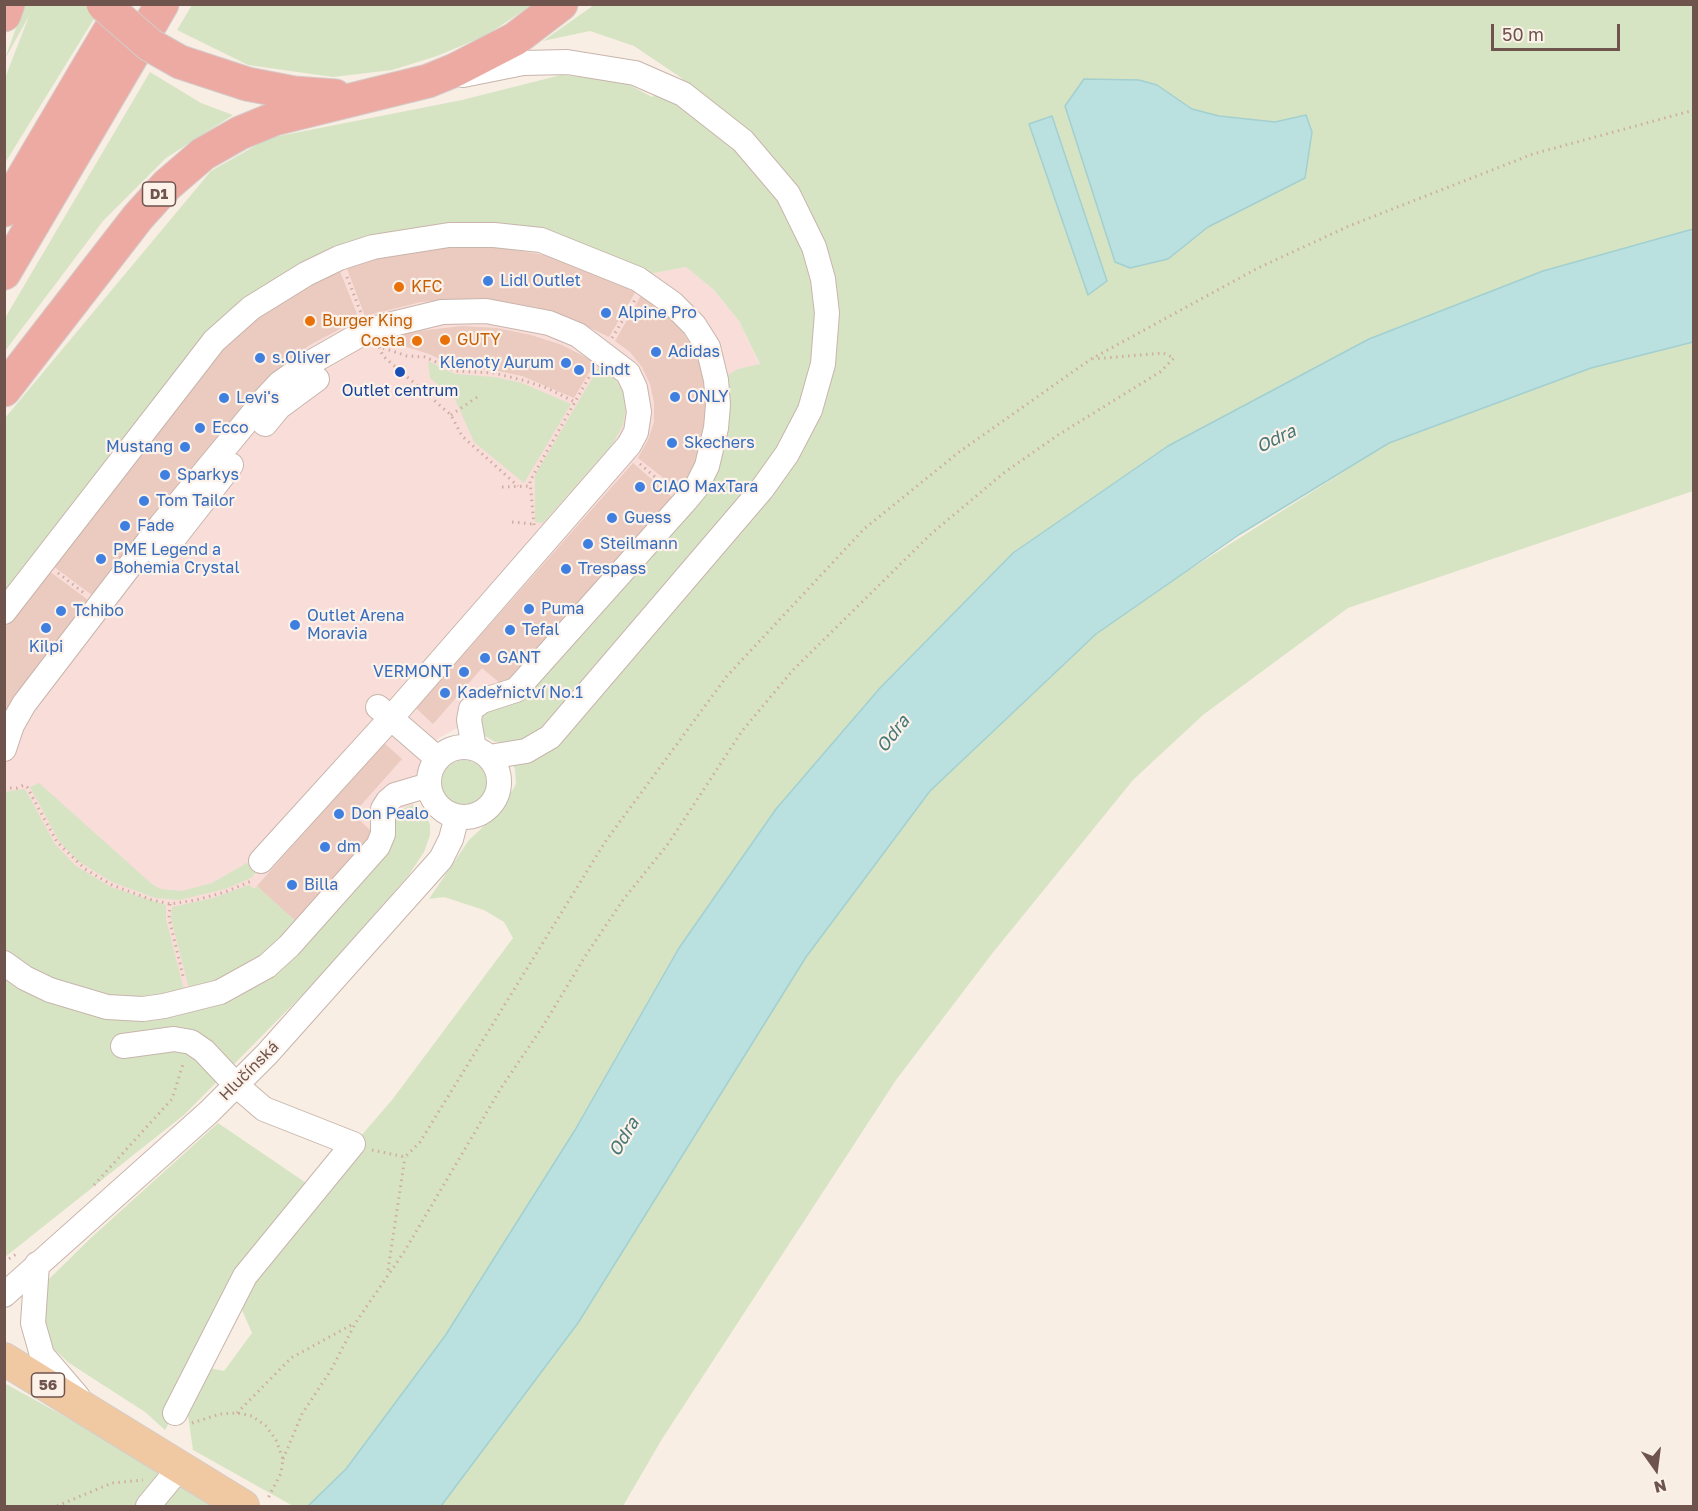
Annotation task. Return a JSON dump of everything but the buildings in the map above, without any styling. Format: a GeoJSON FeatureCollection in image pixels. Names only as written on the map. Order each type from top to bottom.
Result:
{"type":"FeatureCollection","features":[{"type":"Feature","properties":{"kind":"highway"},"geometry":{"type":"LineString","coordinates":[[4,15],[8,4]]}},
{"type":"Feature","properties":{"kind":"highway"},"geometry":{"type":"LineString","coordinates":[[4,210],[108,16],[150,45],[180,62],[248,84],[294,93],[334,96],[381,92],[428,81],[495,50],[561,4]]}},
{"type":"Feature","properties":{"kind":"highway"},"geometry":{"type":"LineString","coordinates":[[4,273],[150,25]]}},
{"type":"Feature","properties":{"kind":"highway","name":"D1"},"geometry":{"type":"LineString","coordinates":[[4,390],[138,217],[166,185],[203,154],[240,133],[274,119],[381,92]]}},
{"type":"Feature","properties":{"kind":"main road","name":"56"},"geometry":{"type":"LineString","coordinates":[[4,1359],[92,1412],[174,1476],[247,1504]]}},
{"type":"Feature","properties":{"kind":"street"},"geometry":{"type":"LineString","coordinates":[[4,612],[214,341],[251,308],[306,274],[339,258],[373,247],[410,239],[449,235],[494,235],[540,240],[641,281],[672,303],[694,325],[708,347],[716,380],[718,405],[713,448],[696,488],[516,690],[482,701],[471,709],[469,729],[481,753],[498,774],[499,786],[495,799],[482,812],[457,816],[438,806],[429,785],[432,767],[438,759],[450,750],[481,753],[526,751],[550,737],[751,503],[775,471],[802,426],[819,380],[827,332],[825,294],[811,239],[784,188],[763,162],[727,126],[683,94],[649,77],[627,71],[557,62],[523,63],[428,81]]}},
{"type":"Feature","properties":{"kind":"street"},"geometry":{"type":"LineString","coordinates":[[4,749],[12,725],[24,704],[161,525],[280,384],[331,349],[373,338],[442,312],[486,311],[549,323],[578,335],[604,352],[628,373],[635,388],[639,412],[636,432],[624,451],[540,531],[261,861]]}},
{"type":"Feature","properties":{"kind":"street"},"geometry":{"type":"LineString","coordinates":[[160,556],[279,407],[317,379]]}},
{"type":"Feature","properties":{"kind":"street"},"geometry":{"type":"LineString","coordinates":[[385,713],[438,759]]}},
{"type":"Feature","properties":{"kind":"street"},"geometry":{"type":"LineString","coordinates":[[4,963],[25,978],[50,990],[107,1007],[143,1009],[190,1002],[220,992],[267,966],[289,946],[378,846],[383,834],[383,809],[388,801],[395,795],[429,785]]}},
{"type":"Feature","properties":{"kind":"street","name":"Hlučínská"},"geometry":{"type":"LineString","coordinates":[[4,1295],[32,1255],[236,1085],[298,1021],[433,868],[447,849],[457,816]]}},
{"type":"Feature","properties":{"kind":"street"},"geometry":{"type":"LineString","coordinates":[[123,1046],[174,1039],[191,1042],[204,1051],[236,1085],[264,1109],[353,1144],[246,1276],[175,1413]]}},
{"type":"Feature","properties":{"kind":"street"},"geometry":{"type":"LineString","coordinates":[[4,1275],[32,1255]]}},
{"type":"Feature","properties":{"kind":"street"},"geometry":{"type":"LineString","coordinates":[[32,1255],[33,1323],[42,1356],[92,1412]]}},
{"type":"Feature","properties":{"kind":"street"},"geometry":{"type":"LineString","coordinates":[[148,1506],[174,1476]]}},
{"type":"Feature","properties":{"kind":"path"},"geometry":{"type":"LineString","coordinates":[[387,1272],[405,1157],[420,1142],[605,842],[728,676],[864,529],[959,452],[1091,359],[1258,268],[1348,226],[1533,154],[1694,110]]}},
{"type":"Feature","properties":{"kind":"path"},"geometry":{"type":"LineString","coordinates":[[339,258],[383,356],[451,416],[462,436],[518,486]]}},
{"type":"Feature","properties":{"kind":"path"},"geometry":{"type":"LineString","coordinates":[[512,522],[540,531],[530,481],[604,352],[641,281]]}},
{"type":"Feature","properties":{"kind":"path"},"geometry":{"type":"LineString","coordinates":[[373,338],[406,356],[425,357],[456,371],[494,373],[522,380],[547,388],[575,402]]}},
{"type":"Feature","properties":{"kind":"path"},"geometry":{"type":"LineString","coordinates":[[247,1504],[281,1473],[283,1459],[302,1414],[331,1370],[356,1322],[387,1272],[404,1252],[495,1097],[623,900],[668,844],[742,731],[793,670],[924,541],[1005,472],[1059,435],[1160,372],[1174,358],[1163,353],[1091,359]]}},
{"type":"Feature","properties":{"kind":"path"},"geometry":{"type":"LineString","coordinates":[[451,416],[480,395]]}},
{"type":"Feature","properties":{"kind":"path"},"geometry":{"type":"LineString","coordinates":[[624,451],[684,501]]}},
{"type":"Feature","properties":{"kind":"path"},"geometry":{"type":"LineString","coordinates":[[502,487],[531,486]]}},
{"type":"Feature","properties":{"kind":"path"},"geometry":{"type":"LineString","coordinates":[[43,562],[99,605]]}},
{"type":"Feature","properties":{"kind":"path"},"geometry":{"type":"LineString","coordinates":[[4,789],[24,785],[27,787],[57,842],[85,869],[112,885],[170,904],[212,896],[240,887],[255,879],[265,866],[261,861]]}},
{"type":"Feature","properties":{"kind":"path"},"geometry":{"type":"LineString","coordinates":[[170,904],[169,918],[190,1002]]}},
{"type":"Feature","properties":{"kind":"path"},"geometry":{"type":"LineString","coordinates":[[88,1192],[172,1099],[191,1042]]}},
{"type":"Feature","properties":{"kind":"path"},"geometry":{"type":"LineString","coordinates":[[353,1144],[386,1155],[405,1157]]}},
{"type":"Feature","properties":{"kind":"path"},"geometry":{"type":"LineString","coordinates":[[4,1262],[32,1255]]}},
{"type":"Feature","properties":{"kind":"path"},"geometry":{"type":"LineString","coordinates":[[237,1413],[291,1358],[356,1322]]}},
{"type":"Feature","properties":{"kind":"path"},"geometry":{"type":"LineString","coordinates":[[175,1413],[180,1421],[191,1423],[220,1414],[237,1413],[252,1416],[266,1426],[276,1440],[283,1459]]}},
{"type":"Feature","properties":{"kind":"path"},"geometry":{"type":"LineString","coordinates":[[57,1506],[112,1483],[174,1476]]}},
{"type":"Feature","properties":{"kind":"shaded area","name":"Outlet Arena Moravia"},"geometry":{"type":"Polygon","coordinates":[[[423,229],[649,274],[686,267],[714,290],[739,321],[760,365],[738,369],[725,431],[564,650],[514,704],[479,716],[439,738],[420,762],[413,805],[398,810],[394,833],[225,998],[5,972],[4,599],[214,330],[423,229]]]}},
{"type":"Feature","properties":{"kind":"green space"},"geometry":{"type":"Polygon","coordinates":[[[24,5],[86,5],[97,14],[5,163],[5,78],[29,16],[5,59],[24,5]]]}},
{"type":"Feature","properties":{"kind":"green space"},"geometry":{"type":"Polygon","coordinates":[[[192,5],[532,5],[485,36],[437,56],[392,70],[333,77],[248,65],[177,30],[192,5]]]}},
{"type":"Feature","properties":{"kind":"green space"},"geometry":{"type":"Polygon","coordinates":[[[594,5],[1693,5],[1693,229],[1543,272],[1369,339],[1168,446],[1013,553],[880,688],[776,809],[679,948],[575,1130],[445,1336],[346,1469],[308,1506],[293,1506],[193,1450],[185,1394],[165,1430],[145,1412],[69,1363],[53,1348],[43,1318],[45,1289],[49,1279],[218,1123],[315,1189],[392,1100],[513,938],[504,922],[484,910],[444,897],[429,899],[469,840],[501,810],[516,784],[515,769],[503,743],[495,742],[480,733],[479,716],[490,710],[514,704],[694,503],[725,377],[738,369],[760,364],[739,321],[714,290],[686,267],[649,274],[543,235],[336,250],[5,599],[5,418],[211,171],[269,138],[462,100],[561,75],[622,81],[652,97],[683,79],[634,46],[590,31],[543,41],[594,5]],[[245,1278],[199,1366],[224,1371],[252,1333],[242,1310],[245,1278]]]}},
{"type":"Feature","properties":{"kind":"green space"},"geometry":{"type":"Polygon","coordinates":[[[150,72],[201,103],[233,115],[166,158],[103,221],[5,351],[5,318],[150,72]]]}},
{"type":"Feature","properties":{"kind":"green space"},"geometry":{"type":"Polygon","coordinates":[[[1693,342],[1693,491],[1348,608],[1203,715],[1133,780],[991,955],[896,1080],[662,1439],[623,1506],[441,1506],[578,1323],[806,957],[930,791],[1096,634],[1178,577],[1389,443],[1591,368],[1693,342]]]}},
{"type":"Feature","properties":{"kind":"green space"},"geometry":{"type":"Polygon","coordinates":[[[428,361],[455,374],[494,377],[522,383],[571,404],[524,483],[474,442],[455,399],[430,378],[428,361]]]}},
{"type":"Feature","properties":{"kind":"green space"},"geometry":{"type":"Polygon","coordinates":[[[600,365],[612,374],[623,392],[626,407],[623,425],[612,445],[543,523],[535,522],[535,475],[600,365]]]}},
{"type":"Feature","properties":{"kind":"green space"},"geometry":{"type":"Polygon","coordinates":[[[464,760],[480,767],[487,783],[480,799],[464,806],[448,799],[441,783],[448,767],[464,760]]]}},
{"type":"Feature","properties":{"kind":"green space"},"geometry":{"type":"Polygon","coordinates":[[[39,783],[153,885],[161,889],[182,891],[212,883],[247,863],[257,871],[251,878],[225,889],[179,900],[155,898],[112,882],[78,861],[59,841],[30,787],[39,783]]]}},
{"type":"Feature","properties":{"kind":"green space"},"geometry":{"type":"Polygon","coordinates":[[[25,789],[55,844],[76,866],[111,887],[166,905],[166,919],[185,994],[117,999],[53,983],[5,952],[4,792],[25,789]]]}},
{"type":"Feature","properties":{"kind":"green space"},"geometry":{"type":"Polygon","coordinates":[[[413,805],[425,813],[430,825],[430,835],[424,852],[408,876],[316,981],[185,1114],[5,1257],[5,972],[60,1003],[225,998],[394,833],[398,810],[413,805]]]}},
{"type":"Feature","properties":{"kind":"green space"},"geometry":{"type":"Polygon","coordinates":[[[249,885],[254,889],[257,886],[298,923],[282,941],[240,973],[190,992],[171,919],[172,907],[213,898],[249,885]]]}},
{"type":"Feature","properties":{"kind":"green space"},"geometry":{"type":"Polygon","coordinates":[[[4,1383],[150,1463],[213,1506],[5,1506],[4,1383]]]}},
{"type":"Feature","properties":{"kind":"water"},"geometry":{"type":"Polygon","coordinates":[[[1084,79],[1139,80],[1157,85],[1192,109],[1219,116],[1275,122],[1306,115],[1312,132],[1305,178],[1208,227],[1168,259],[1130,268],[1115,262],[1065,106],[1084,79]]]}},
{"type":"Feature","properties":{"kind":"water"},"geometry":{"type":"Polygon","coordinates":[[[1052,116],[1107,281],[1088,295],[1029,124],[1052,116]]]}},
{"type":"Feature","properties":{"kind":"water","name":"Odra"},"geometry":{"type":"Polygon","coordinates":[[[1693,229],[1693,342],[1591,368],[1389,443],[1240,534],[1096,634],[930,791],[806,957],[578,1323],[441,1506],[308,1506],[346,1469],[445,1336],[575,1130],[679,948],[776,809],[880,688],[1013,553],[1168,446],[1369,339],[1543,271],[1693,229]]]}},
{"type":"Feature","properties":{"kind":"place","name":"Lidl Outlet"},"geometry":{"type":"Point","coordinates":[488,281]}},
{"type":"Feature","properties":{"kind":"place","name":"KFC"},"geometry":{"type":"Point","coordinates":[399,287]}},
{"type":"Feature","properties":{"kind":"place","name":"Alpine Pro"},"geometry":{"type":"Point","coordinates":[606,313]}},
{"type":"Feature","properties":{"kind":"place","name":"Burger King"},"geometry":{"type":"Point","coordinates":[310,321]}},
{"type":"Feature","properties":{"kind":"place","name":"GUTY"},"geometry":{"type":"Point","coordinates":[445,340]}},
{"type":"Feature","properties":{"kind":"place","name":"Costa"},"geometry":{"type":"Point","coordinates":[417,341]}},
{"type":"Feature","properties":{"kind":"place","name":"Adidas"},"geometry":{"type":"Point","coordinates":[656,352]}},
{"type":"Feature","properties":{"kind":"place","name":"s.Oliver"},"geometry":{"type":"Point","coordinates":[260,358]}},
{"type":"Feature","properties":{"kind":"place","name":"Klenoty Aurum"},"geometry":{"type":"Point","coordinates":[566,363]}},
{"type":"Feature","properties":{"kind":"place","name":"Lindt"},"geometry":{"type":"Point","coordinates":[579,370]}},
{"type":"Feature","properties":{"kind":"place","name":"Outlet centrum"},"geometry":{"type":"Point","coordinates":[400,372]}},
{"type":"Feature","properties":{"kind":"place","name":"ONLY"},"geometry":{"type":"Point","coordinates":[675,397]}},
{"type":"Feature","properties":{"kind":"place","name":"Levi's"},"geometry":{"type":"Point","coordinates":[224,398]}},
{"type":"Feature","properties":{"kind":"place","name":"Ecco"},"geometry":{"type":"Point","coordinates":[200,428]}},
{"type":"Feature","properties":{"kind":"place","name":"Skechers"},"geometry":{"type":"Point","coordinates":[672,443]}},
{"type":"Feature","properties":{"kind":"place","name":"Mustang"},"geometry":{"type":"Point","coordinates":[185,447]}},
{"type":"Feature","properties":{"kind":"place","name":"Sparkys"},"geometry":{"type":"Point","coordinates":[165,475]}},
{"type":"Feature","properties":{"kind":"place","name":"CIAO MaxTara"},"geometry":{"type":"Point","coordinates":[640,487]}},
{"type":"Feature","properties":{"kind":"place","name":"Tom Tailor"},"geometry":{"type":"Point","coordinates":[144,501]}},
{"type":"Feature","properties":{"kind":"place","name":"Guess"},"geometry":{"type":"Point","coordinates":[612,518]}},
{"type":"Feature","properties":{"kind":"place","name":"Fade"},"geometry":{"type":"Point","coordinates":[125,526]}},
{"type":"Feature","properties":{"kind":"place","name":"Steilmann"},"geometry":{"type":"Point","coordinates":[588,544]}},
{"type":"Feature","properties":{"kind":"place","name":"PME Legend a Bohemia Crystal"},"geometry":{"type":"Point","coordinates":[101,559]}},
{"type":"Feature","properties":{"kind":"place","name":"Trespass"},"geometry":{"type":"Point","coordinates":[566,569]}},
{"type":"Feature","properties":{"kind":"place","name":"Puma"},"geometry":{"type":"Point","coordinates":[529,609]}},
{"type":"Feature","properties":{"kind":"place","name":"Tchibo"},"geometry":{"type":"Point","coordinates":[61,611]}},
{"type":"Feature","properties":{"kind":"place","name":"Outlet Arena Moravia"},"geometry":{"type":"Point","coordinates":[295,625]}},
{"type":"Feature","properties":{"kind":"place","name":"Kilpi"},"geometry":{"type":"Point","coordinates":[46,628]}},
{"type":"Feature","properties":{"kind":"place","name":"Tefal"},"geometry":{"type":"Point","coordinates":[510,630]}},
{"type":"Feature","properties":{"kind":"place","name":"GANT"},"geometry":{"type":"Point","coordinates":[485,658]}},
{"type":"Feature","properties":{"kind":"place","name":"VERMONT"},"geometry":{"type":"Point","coordinates":[464,672]}},
{"type":"Feature","properties":{"kind":"place","name":"Kadeřnictví No.1"},"geometry":{"type":"Point","coordinates":[445,693]}},
{"type":"Feature","properties":{"kind":"place","name":"Don Pealo"},"geometry":{"type":"Point","coordinates":[339,814]}},
{"type":"Feature","properties":{"kind":"place","name":"dm"},"geometry":{"type":"Point","coordinates":[325,847]}},
{"type":"Feature","properties":{"kind":"place","name":"Billa"},"geometry":{"type":"Point","coordinates":[292,885]}}]}
